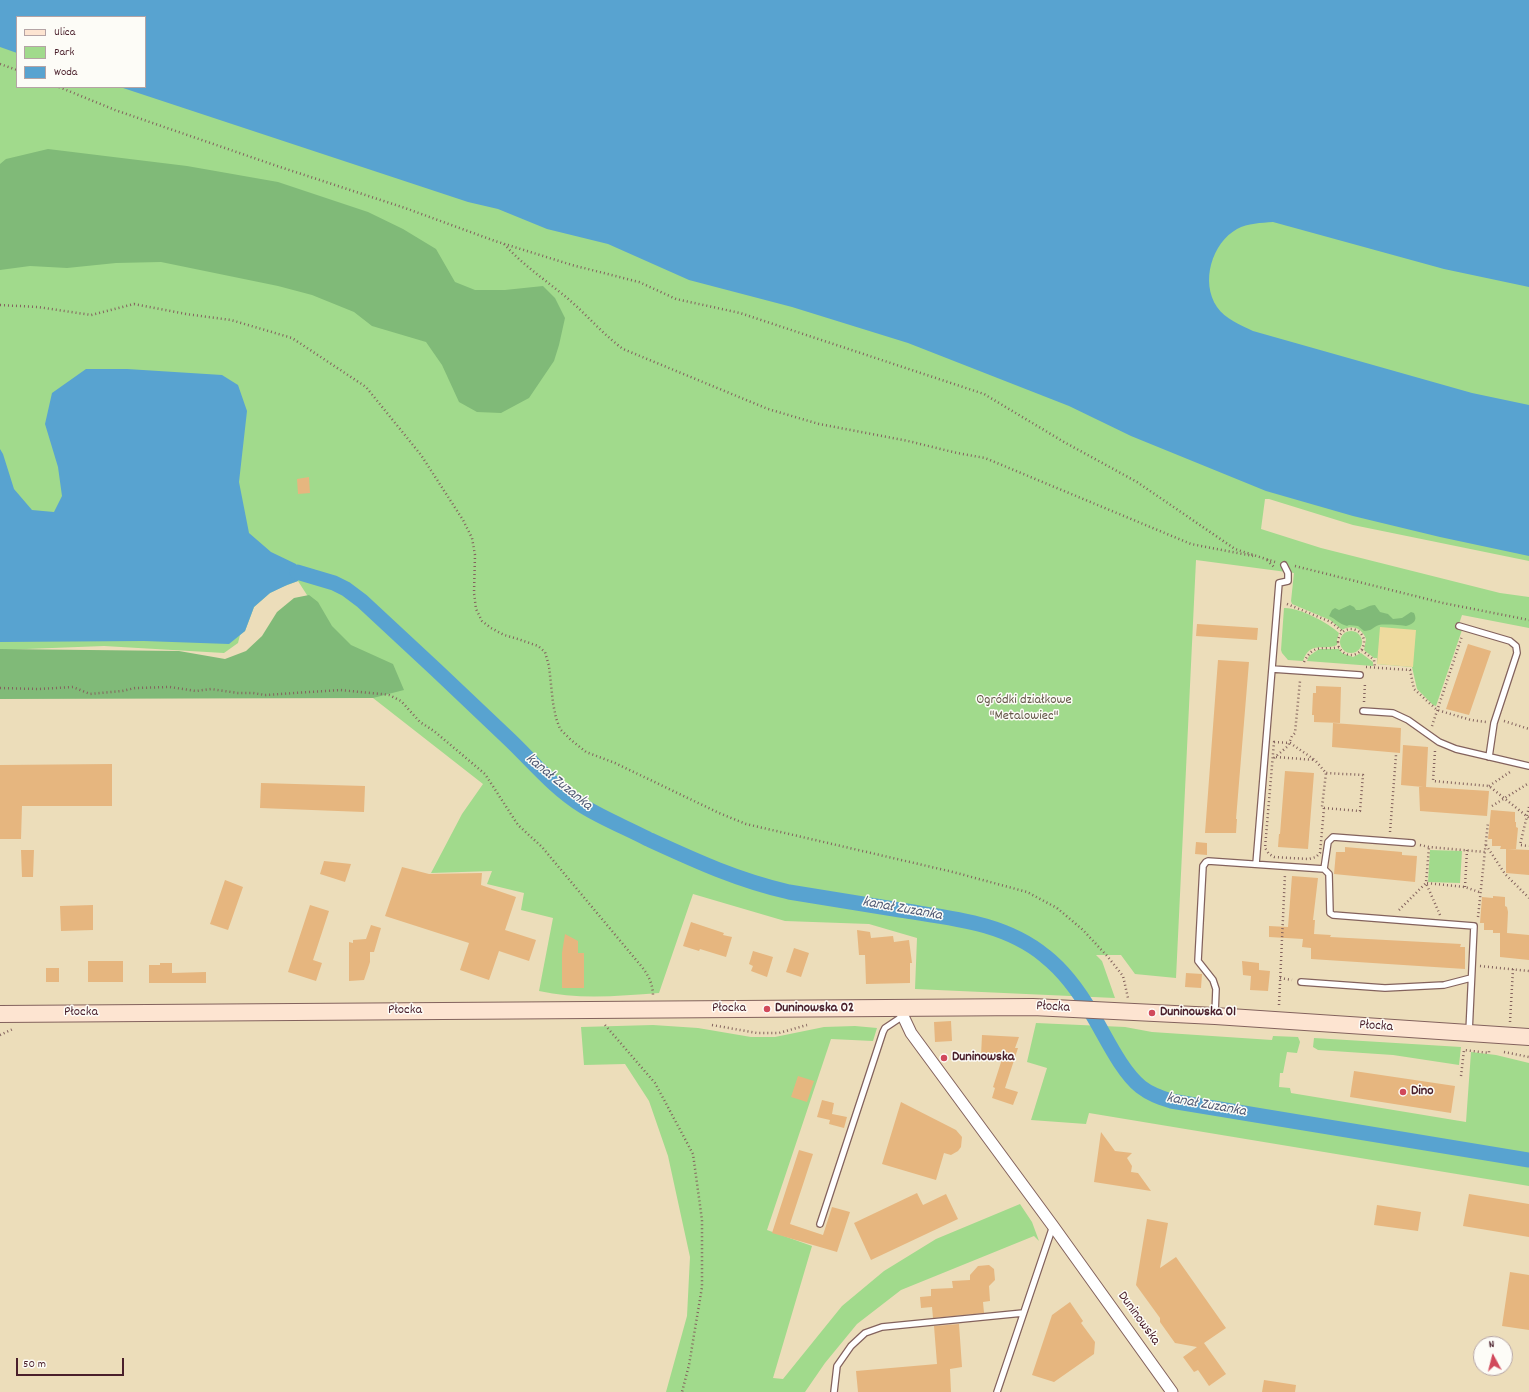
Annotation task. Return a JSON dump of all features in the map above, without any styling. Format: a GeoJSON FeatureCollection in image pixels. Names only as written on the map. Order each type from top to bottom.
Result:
{"type":"FeatureCollection","features":[{"type":"Feature","properties":{"kind":"street","name":"Płocka"},"geometry":{"type":"LineString","coordinates":[[0,1014],[903,1012],[1033,1007],[1215,1016],[1529,1037]]}},
{"type":"Feature","properties":{"kind":"street","name":"Duninowska"},"geometry":{"type":"LineString","coordinates":[[903,1012],[911,1033],[1053,1226],[1172,1392]]}},
{"type":"Feature","properties":{"kind":"lane"},"geometry":{"type":"LineString","coordinates":[[1256,864],[1279,582],[1288,581],[1288,573],[1284,565]]}},
{"type":"Feature","properties":{"kind":"lane"},"geometry":{"type":"LineString","coordinates":[[1462,627],[1510,641],[1516,646],[1516,653],[1495,720],[1489,757]]}},
{"type":"Feature","properties":{"kind":"lane"},"geometry":{"type":"LineString","coordinates":[[1272,669],[1360,675]]}},
{"type":"Feature","properties":{"kind":"lane"},"geometry":{"type":"LineString","coordinates":[[1363,711],[1393,713],[1429,734],[1439,742],[1456,749],[1529,766]]}},
{"type":"Feature","properties":{"kind":"lane"},"geometry":{"type":"LineString","coordinates":[[1324,869],[1328,842],[1333,837],[1412,843]]}},
{"type":"Feature","properties":{"kind":"lane"},"geometry":{"type":"LineString","coordinates":[[1215,1016],[1216,988],[1213,980],[1198,961],[1203,866],[1208,861],[1324,869],[1329,874],[1330,913],[1332,915],[1474,926],[1469,1033]]}},
{"type":"Feature","properties":{"kind":"lane"},"geometry":{"type":"LineString","coordinates":[[1301,982],[1385,988],[1444,985],[1471,978]]}},
{"type":"Feature","properties":{"kind":"lane"},"geometry":{"type":"LineString","coordinates":[[820,1224],[883,1032],[885,1028],[903,1012]]}},
{"type":"Feature","properties":{"kind":"lane"},"geometry":{"type":"LineString","coordinates":[[997,1392],[1053,1226]]}},
{"type":"Feature","properties":{"kind":"lane"},"geometry":{"type":"LineString","coordinates":[[834,1392],[837,1366],[851,1346],[865,1333],[882,1327],[1023,1313]]}},
{"type":"Feature","properties":{"kind":"path"},"geometry":{"type":"LineString","coordinates":[[0,64],[16,70]]}},
{"type":"Feature","properties":{"kind":"path"},"geometry":{"type":"LineString","coordinates":[[61,88],[115,110],[277,166],[406,208],[504,244],[572,265],[639,282],[676,299],[740,313],[984,394],[1064,442],[1137,482],[1235,549],[1284,565],[1301,567],[1443,604],[1529,620]]}},
{"type":"Feature","properties":{"kind":"path"},"geometry":{"type":"LineString","coordinates":[[504,244],[517,259],[561,293],[608,338],[623,349],[776,411],[819,424],[908,441],[984,458],[1191,544],[1266,559],[1288,581]]}},
{"type":"Feature","properties":{"kind":"path"},"geometry":{"type":"LineString","coordinates":[[0,305],[38,307],[91,315],[134,304],[186,314],[231,320],[292,338],[366,387],[421,455],[463,520],[472,538],[475,555],[474,593],[476,609],[482,621],[504,635],[538,646],[545,652],[549,666],[556,718],[560,729],[571,740],[586,752],[615,763],[719,813],[746,824],[953,872],[1027,892],[1057,908],[1083,930],[1108,957],[1123,976],[1130,1012]]}},
{"type":"Feature","properties":{"kind":"path"},"geometry":{"type":"LineString","coordinates":[[1277,604],[1295,606],[1328,620],[1343,632]]}},
{"type":"Feature","properties":{"kind":"path"},"geometry":{"type":"LineString","coordinates":[[1429,734],[1462,627]]}},
{"type":"Feature","properties":{"kind":"path"},"geometry":{"type":"LineString","coordinates":[[1352,629],[1360,632],[1364,639],[1362,650],[1357,654],[1348,655],[1339,647],[1338,638],[1343,632],[1352,629]]}},
{"type":"Feature","properties":{"kind":"path"},"geometry":{"type":"LineString","coordinates":[[1311,664],[1303,663],[1311,652],[1323,647],[1339,647]]}},
{"type":"Feature","properties":{"kind":"path"},"geometry":{"type":"LineString","coordinates":[[1362,650],[1374,660],[1375,668]]}},
{"type":"Feature","properties":{"kind":"path"},"geometry":{"type":"LineString","coordinates":[[1366,667],[1410,670],[1414,690],[1437,710],[1471,720],[1495,720],[1529,729]]}},
{"type":"Feature","properties":{"kind":"path"},"geometry":{"type":"LineString","coordinates":[[1272,760],[1288,746],[1292,736],[1295,733],[1301,670]]}},
{"type":"Feature","properties":{"kind":"path"},"geometry":{"type":"LineString","coordinates":[[1363,711],[1365,681]]}},
{"type":"Feature","properties":{"kind":"path"},"geometry":{"type":"LineString","coordinates":[[0,688],[73,688],[90,694],[126,691],[135,688],[170,687],[196,691],[211,689],[238,693],[253,692],[265,695],[340,690],[381,694],[397,699],[420,722],[429,727],[485,774],[518,825],[542,846],[642,967],[651,982],[653,999]]}},
{"type":"Feature","properties":{"kind":"path"},"geometry":{"type":"LineString","coordinates":[[1324,808],[1360,811],[1363,775],[1326,773],[1315,760],[1290,743],[1274,742],[1265,846],[1269,854],[1274,857],[1309,859],[1320,854],[1324,808],[1322,807],[1326,773]]}},
{"type":"Feature","properties":{"kind":"path"},"geometry":{"type":"LineString","coordinates":[[1439,742],[1435,750],[1433,781],[1489,786],[1528,818]]}},
{"type":"Feature","properties":{"kind":"path"},"geometry":{"type":"LineString","coordinates":[[1389,842],[1396,755]]}},
{"type":"Feature","properties":{"kind":"path"},"geometry":{"type":"LineString","coordinates":[[1276,757],[1315,760]]}},
{"type":"Feature","properties":{"kind":"path"},"geometry":{"type":"LineString","coordinates":[[1489,786],[1520,765]]}},
{"type":"Feature","properties":{"kind":"path"},"geometry":{"type":"LineString","coordinates":[[1492,806],[1529,783]]}},
{"type":"Feature","properties":{"kind":"path"},"geometry":{"type":"LineString","coordinates":[[1529,807],[1528,818],[1520,845],[1529,846]]}},
{"type":"Feature","properties":{"kind":"path"},"geometry":{"type":"LineString","coordinates":[[1525,824],[1528,818]]}},
{"type":"Feature","properties":{"kind":"path"},"geometry":{"type":"LineString","coordinates":[[1474,926],[1478,922],[1488,822]]}},
{"type":"Feature","properties":{"kind":"path"},"geometry":{"type":"LineString","coordinates":[[1412,843],[1428,848],[1485,852]]}},
{"type":"Feature","properties":{"kind":"path"},"geometry":{"type":"LineString","coordinates":[[1486,845],[1505,874],[1529,898]]}},
{"type":"Feature","properties":{"kind":"path"},"geometry":{"type":"LineString","coordinates":[[1428,848],[1426,883],[1444,924]]}},
{"type":"Feature","properties":{"kind":"path"},"geometry":{"type":"LineString","coordinates":[[1465,887],[1467,850]]}},
{"type":"Feature","properties":{"kind":"path"},"geometry":{"type":"LineString","coordinates":[[1278,1010],[1285,866]]}},
{"type":"Feature","properties":{"kind":"path"},"geometry":{"type":"LineString","coordinates":[[1426,883],[1465,887],[1480,892]]}},
{"type":"Feature","properties":{"kind":"path"},"geometry":{"type":"LineString","coordinates":[[1389,920],[1426,883]]}},
{"type":"Feature","properties":{"kind":"path"},"geometry":{"type":"LineString","coordinates":[[1472,965],[1529,972]]}},
{"type":"Feature","properties":{"kind":"path"},"geometry":{"type":"LineString","coordinates":[[1510,1026],[1513,969]]}},
{"type":"Feature","properties":{"kind":"path"},"geometry":{"type":"LineString","coordinates":[[604,1024],[655,1083],[693,1154],[702,1220],[702,1287],[689,1365],[682,1392]]}},
{"type":"Feature","properties":{"kind":"path"},"geometry":{"type":"LineString","coordinates":[[1461,1076],[1464,1050],[1489,1053],[1489,1049]]}},
{"type":"Feature","properties":{"kind":"green space","name":"Ogródki działkowe \"Metalowiec\""},"geometry":{"type":"Polygon","coordinates":[[[0,0],[1529,0],[1529,561],[1353,525],[1269,499],[1265,499],[1261,529],[1321,548],[1500,593],[1529,597],[1529,628],[1462,615],[1459,624],[1455,624],[1455,627],[1462,630],[1436,706],[1433,705],[1417,689],[1412,667],[1377,664],[1377,658],[1374,658],[1364,650],[1366,639],[1362,632],[1353,627],[1342,630],[1330,620],[1292,604],[1294,573],[1196,560],[1176,978],[1135,974],[1121,955],[1096,955],[1102,961],[1115,998],[915,989],[917,938],[869,924],[785,921],[693,894],[659,993],[614,996],[569,996],[539,991],[553,918],[521,910],[524,893],[487,884],[492,871],[431,873],[462,814],[483,784],[373,698],[298,581],[270,593],[254,607],[245,631],[240,635],[238,643],[224,653],[104,646],[0,650],[0,0]]]}},
{"type":"Feature","properties":{"kind":"green space"},"geometry":{"type":"Polygon","coordinates":[[[48,149],[187,166],[278,182],[368,212],[403,229],[436,249],[455,282],[475,290],[505,290],[543,286],[555,298],[565,318],[554,361],[529,398],[501,413],[477,412],[459,402],[442,365],[426,342],[372,326],[354,312],[312,295],[278,286],[161,262],[116,263],[67,268],[30,266],[0,270],[0,164],[6,159],[48,149]]]}},
{"type":"Feature","properties":{"kind":"green space"},"geometry":{"type":"Polygon","coordinates":[[[309,595],[318,602],[332,626],[351,645],[393,664],[404,690],[373,698],[0,699],[0,649],[179,651],[225,659],[246,651],[262,636],[277,612],[294,598],[309,595]]]}},
{"type":"Feature","properties":{"kind":"green space"},"geometry":{"type":"Polygon","coordinates":[[[1350,605],[1356,610],[1359,610],[1375,605],[1380,612],[1388,614],[1393,619],[1402,618],[1411,612],[1414,613],[1415,620],[1413,623],[1406,626],[1381,625],[1364,631],[1358,626],[1344,625],[1329,616],[1335,608],[1339,610],[1350,605]]]}},
{"type":"Feature","properties":{"kind":"green space"},"geometry":{"type":"Polygon","coordinates":[[[1284,608],[1290,608],[1305,613],[1321,620],[1334,629],[1339,633],[1337,645],[1332,647],[1313,648],[1309,650],[1303,661],[1288,660],[1281,650],[1284,608]]]}},
{"type":"Feature","properties":{"kind":"green space"},"geometry":{"type":"Polygon","coordinates":[[[1351,631],[1359,634],[1362,642],[1359,650],[1351,653],[1343,650],[1340,642],[1343,634],[1351,631]]]}},
{"type":"Feature","properties":{"kind":"green space"},"geometry":{"type":"Polygon","coordinates":[[[1319,649],[1339,649],[1342,653],[1353,657],[1361,653],[1373,662],[1373,666],[1307,661],[1309,656],[1319,649]]]}},
{"type":"Feature","properties":{"kind":"green space"},"geometry":{"type":"Polygon","coordinates":[[[1430,850],[1462,851],[1460,883],[1428,882],[1430,850]]]}},
{"type":"Feature","properties":{"kind":"green space"},"geometry":{"type":"Polygon","coordinates":[[[1036,1023],[1125,1027],[1152,1032],[1272,1040],[1273,1036],[1298,1037],[1300,1042],[1297,1053],[1287,1052],[1283,1073],[1280,1073],[1279,1087],[1290,1088],[1291,1093],[1466,1122],[1471,1052],[1496,1055],[1529,1063],[1529,1186],[1089,1113],[1086,1124],[1031,1120],[1047,1068],[1027,1062],[1036,1023]]]}},
{"type":"Feature","properties":{"kind":"green space"},"geometry":{"type":"Polygon","coordinates":[[[653,1025],[698,1028],[751,1037],[775,1037],[824,1027],[855,1026],[877,1028],[873,1041],[831,1039],[767,1230],[812,1246],[773,1378],[783,1379],[842,1306],[884,1271],[936,1239],[1020,1204],[1032,1222],[1039,1241],[1034,1236],[901,1290],[857,1324],[825,1363],[805,1392],[666,1392],[687,1316],[690,1257],[668,1156],[649,1101],[625,1064],[584,1065],[581,1027],[653,1025]]]}},
{"type":"Feature","properties":{"kind":"green space"},"geometry":{"type":"Polygon","coordinates":[[[1314,1038],[1461,1047],[1459,1065],[1393,1055],[1318,1050],[1313,1047],[1314,1038]]]}},
{"type":"Feature","properties":{"kind":"sand"},"geometry":{"type":"Polygon","coordinates":[[[1380,627],[1416,630],[1413,667],[1377,664],[1380,627]]]}},
{"type":"Feature","properties":{"kind":"water"},"geometry":{"type":"Polygon","coordinates":[[[0,0],[1529,0],[1529,287],[1444,269],[1273,222],[1246,226],[1237,229],[1228,235],[1215,253],[1209,275],[1209,286],[1212,297],[1220,311],[1238,324],[1253,331],[1472,393],[1529,405],[1529,556],[1353,516],[1266,491],[1131,436],[1069,406],[908,343],[792,307],[689,280],[608,244],[547,229],[498,209],[468,202],[123,88],[146,88],[146,16],[16,16],[16,53],[0,47],[0,0]]]}},
{"type":"Feature","properties":{"kind":"water"},"geometry":{"type":"Polygon","coordinates":[[[86,369],[127,369],[222,375],[238,385],[247,411],[239,482],[249,533],[271,552],[296,564],[298,581],[270,593],[254,607],[245,631],[229,644],[144,641],[0,642],[0,449],[14,489],[32,510],[54,512],[62,496],[58,467],[45,424],[52,393],[86,369]]]}},
{"type":"Feature","properties":{"kind":"building"},"geometry":{"type":"Polygon","coordinates":[[[309,477],[310,493],[298,494],[297,479],[309,477]]]}},
{"type":"Feature","properties":{"kind":"building"},"geometry":{"type":"Polygon","coordinates":[[[1197,624],[1258,628],[1257,640],[1196,636],[1197,624]]]}},
{"type":"Feature","properties":{"kind":"building"},"geometry":{"type":"Polygon","coordinates":[[[1468,644],[1491,651],[1469,715],[1446,709],[1468,644]]]}},
{"type":"Feature","properties":{"kind":"building"},"geometry":{"type":"Polygon","coordinates":[[[1218,660],[1249,662],[1236,833],[1205,833],[1218,660]]]}},
{"type":"Feature","properties":{"kind":"building"},"geometry":{"type":"Polygon","coordinates":[[[1316,686],[1341,687],[1340,723],[1314,722],[1314,715],[1312,715],[1313,693],[1316,693],[1316,686]]]}},
{"type":"Feature","properties":{"kind":"building"},"geometry":{"type":"Polygon","coordinates":[[[1333,723],[1401,728],[1400,753],[1332,747],[1333,723]]]}},
{"type":"Feature","properties":{"kind":"building"},"geometry":{"type":"Polygon","coordinates":[[[1403,745],[1428,747],[1426,787],[1489,791],[1487,816],[1420,811],[1419,787],[1423,787],[1401,785],[1403,745]]]}},
{"type":"Feature","properties":{"kind":"building"},"geometry":{"type":"Polygon","coordinates":[[[112,764],[112,806],[22,806],[21,839],[0,839],[0,765],[112,764]]]}},
{"type":"Feature","properties":{"kind":"building"},"geometry":{"type":"Polygon","coordinates":[[[1285,771],[1314,773],[1308,849],[1278,847],[1285,771]]]}},
{"type":"Feature","properties":{"kind":"building"},"geometry":{"type":"Polygon","coordinates":[[[261,783],[365,786],[364,812],[260,808],[261,783]]]}},
{"type":"Feature","properties":{"kind":"building"},"geometry":{"type":"Polygon","coordinates":[[[1491,810],[1515,812],[1515,822],[1516,827],[1518,828],[1516,849],[1508,849],[1529,850],[1529,875],[1506,873],[1506,849],[1500,849],[1501,846],[1492,846],[1492,839],[1488,839],[1491,810]]]}},
{"type":"Feature","properties":{"kind":"building"},"geometry":{"type":"Polygon","coordinates":[[[1196,842],[1207,843],[1207,855],[1195,854],[1196,842]]]}},
{"type":"Feature","properties":{"kind":"building"},"geometry":{"type":"Polygon","coordinates":[[[1345,847],[1402,852],[1402,855],[1417,856],[1415,882],[1334,874],[1336,852],[1345,852],[1345,847]]]}},
{"type":"Feature","properties":{"kind":"building"},"geometry":{"type":"Polygon","coordinates":[[[21,850],[34,850],[33,877],[22,877],[21,850]]]}},
{"type":"Feature","properties":{"kind":"building"},"geometry":{"type":"Polygon","coordinates":[[[324,861],[351,864],[345,882],[320,874],[324,861]]]}},
{"type":"Feature","properties":{"kind":"building"},"geometry":{"type":"Polygon","coordinates":[[[402,867],[429,874],[482,873],[481,885],[516,897],[505,930],[536,940],[529,961],[499,951],[489,980],[460,970],[469,943],[385,916],[402,867]]]}},
{"type":"Feature","properties":{"kind":"building"},"geometry":{"type":"Polygon","coordinates":[[[1292,876],[1318,878],[1313,920],[1315,920],[1314,934],[1331,935],[1330,937],[1461,944],[1460,947],[1465,947],[1465,969],[1311,959],[1311,948],[1302,947],[1303,939],[1269,937],[1269,926],[1288,927],[1292,876]]]}},
{"type":"Feature","properties":{"kind":"building"},"geometry":{"type":"Polygon","coordinates":[[[225,880],[243,887],[228,930],[210,924],[225,880]]]}},
{"type":"Feature","properties":{"kind":"building"},"geometry":{"type":"Polygon","coordinates":[[[1493,896],[1505,897],[1505,906],[1507,907],[1508,912],[1507,933],[1529,935],[1529,960],[1500,957],[1500,933],[1493,933],[1493,930],[1484,930],[1484,923],[1480,923],[1482,897],[1493,898],[1493,896]]]}},
{"type":"Feature","properties":{"kind":"building"},"geometry":{"type":"Polygon","coordinates":[[[93,905],[93,930],[61,931],[60,906],[93,905]]]}},
{"type":"Feature","properties":{"kind":"building"},"geometry":{"type":"Polygon","coordinates":[[[310,905],[329,911],[313,960],[322,963],[316,981],[288,972],[310,905]]]}},
{"type":"Feature","properties":{"kind":"building"},"geometry":{"type":"Polygon","coordinates":[[[691,922],[724,933],[723,935],[732,937],[726,957],[700,949],[699,951],[683,946],[691,922]]]}},
{"type":"Feature","properties":{"kind":"building"},"geometry":{"type":"Polygon","coordinates":[[[371,925],[381,928],[374,952],[370,952],[370,962],[364,980],[349,981],[349,942],[353,943],[353,940],[366,939],[371,925]]]}},
{"type":"Feature","properties":{"kind":"building"},"geometry":{"type":"Polygon","coordinates":[[[857,930],[870,932],[871,938],[893,936],[894,942],[909,940],[912,963],[910,963],[910,983],[866,984],[865,955],[859,955],[857,930]]]}},
{"type":"Feature","properties":{"kind":"building"},"geometry":{"type":"Polygon","coordinates":[[[565,934],[578,941],[578,953],[584,953],[584,988],[562,988],[562,953],[565,934]]]}},
{"type":"Feature","properties":{"kind":"building"},"geometry":{"type":"Polygon","coordinates":[[[794,948],[809,953],[801,977],[786,972],[794,948]]]}},
{"type":"Feature","properties":{"kind":"building"},"geometry":{"type":"Polygon","coordinates":[[[753,951],[773,957],[767,977],[751,971],[753,966],[749,964],[753,951]]]}},
{"type":"Feature","properties":{"kind":"building"},"geometry":{"type":"Polygon","coordinates":[[[88,961],[123,961],[123,982],[88,982],[88,961]]]}},
{"type":"Feature","properties":{"kind":"building"},"geometry":{"type":"Polygon","coordinates":[[[1242,961],[1259,963],[1259,970],[1270,971],[1268,991],[1250,990],[1251,976],[1243,975],[1242,961]]]}},
{"type":"Feature","properties":{"kind":"building"},"geometry":{"type":"Polygon","coordinates":[[[160,963],[172,963],[172,973],[206,972],[206,983],[149,983],[149,965],[160,965],[160,963]]]}},
{"type":"Feature","properties":{"kind":"building"},"geometry":{"type":"Polygon","coordinates":[[[46,968],[59,968],[59,982],[46,982],[46,968]]]}},
{"type":"Feature","properties":{"kind":"building"},"geometry":{"type":"Polygon","coordinates":[[[1186,973],[1202,974],[1201,988],[1185,987],[1186,973]]]}},
{"type":"Feature","properties":{"kind":"building"},"geometry":{"type":"Polygon","coordinates":[[[951,1021],[952,1041],[935,1042],[934,1022],[951,1021]]]}},
{"type":"Feature","properties":{"kind":"building"},"geometry":{"type":"Polygon","coordinates":[[[982,1035],[1019,1037],[1015,1048],[1018,1048],[1005,1088],[1018,1092],[1013,1105],[992,1098],[995,1088],[993,1087],[1003,1056],[981,1056],[982,1035]]]}},
{"type":"Feature","properties":{"kind":"building","name":"Dino"},"geometry":{"type":"Polygon","coordinates":[[[1354,1071],[1455,1086],[1451,1113],[1350,1097],[1354,1071]]]}},
{"type":"Feature","properties":{"kind":"building"},"geometry":{"type":"Polygon","coordinates":[[[798,1076],[814,1081],[807,1102],[791,1097],[798,1076]]]}},
{"type":"Feature","properties":{"kind":"building"},"geometry":{"type":"Polygon","coordinates":[[[822,1100],[834,1103],[832,1114],[847,1117],[844,1128],[829,1124],[830,1120],[817,1117],[822,1100]]]}},
{"type":"Feature","properties":{"kind":"building"},"geometry":{"type":"Polygon","coordinates":[[[901,1102],[956,1130],[962,1137],[961,1147],[958,1151],[951,1155],[944,1153],[936,1180],[882,1164],[901,1102]]]}},
{"type":"Feature","properties":{"kind":"building"},"geometry":{"type":"Polygon","coordinates":[[[1101,1132],[1115,1151],[1132,1153],[1127,1158],[1132,1166],[1131,1172],[1138,1173],[1151,1191],[1094,1182],[1101,1132]]]}},
{"type":"Feature","properties":{"kind":"building"},"geometry":{"type":"Polygon","coordinates":[[[799,1150],[813,1154],[790,1224],[823,1235],[832,1207],[850,1212],[837,1252],[772,1233],[799,1150]]]}},
{"type":"Feature","properties":{"kind":"building"},"geometry":{"type":"Polygon","coordinates":[[[917,1193],[923,1205],[946,1194],[958,1219],[871,1260],[854,1223],[917,1193]]]}},
{"type":"Feature","properties":{"kind":"building"},"geometry":{"type":"Polygon","coordinates":[[[1469,1194],[1529,1204],[1529,1237],[1463,1226],[1469,1194]]]}},
{"type":"Feature","properties":{"kind":"building"},"geometry":{"type":"Polygon","coordinates":[[[1377,1205],[1421,1212],[1418,1231],[1374,1225],[1377,1205]]]}},
{"type":"Feature","properties":{"kind":"building"},"geometry":{"type":"Polygon","coordinates":[[[1147,1219],[1168,1223],[1160,1268],[1176,1257],[1226,1328],[1204,1343],[1226,1374],[1209,1386],[1198,1370],[1194,1372],[1183,1357],[1197,1347],[1175,1343],[1160,1322],[1160,1318],[1136,1285],[1147,1219]]]}},
{"type":"Feature","properties":{"kind":"building"},"geometry":{"type":"Polygon","coordinates":[[[989,1265],[994,1269],[995,1280],[989,1286],[990,1301],[983,1302],[984,1313],[933,1318],[932,1307],[921,1308],[920,1297],[931,1296],[931,1289],[953,1288],[952,1281],[970,1280],[970,1275],[978,1266],[989,1265]]]}},
{"type":"Feature","properties":{"kind":"building"},"geometry":{"type":"Polygon","coordinates":[[[1510,1272],[1529,1275],[1529,1330],[1502,1326],[1510,1272]]]}},
{"type":"Feature","properties":{"kind":"building"},"geometry":{"type":"Polygon","coordinates":[[[1070,1302],[1083,1321],[1081,1323],[1095,1342],[1094,1354],[1054,1382],[1032,1375],[1052,1315],[1070,1302]]]}},
{"type":"Feature","properties":{"kind":"building"},"geometry":{"type":"Polygon","coordinates":[[[959,1324],[962,1367],[950,1369],[951,1392],[858,1392],[856,1371],[937,1364],[934,1326],[959,1324]]]}},
{"type":"Feature","properties":{"kind":"building"},"geometry":{"type":"Polygon","coordinates":[[[1264,1380],[1296,1385],[1295,1392],[1262,1392],[1264,1380]]]}},
{"type":"Feature","properties":{"kind":"waterway","name":"kanał Zuzanka"},"geometry":{"type":"LineString","coordinates":[[297,572],[334,583],[346,589],[362,601],[492,722],[563,792],[599,815],[683,855],[752,882],[789,892],[976,923],[1012,936],[1029,945],[1059,968],[1077,990],[1127,1072],[1141,1087],[1159,1097],[1171,1101],[1529,1160]]}},
{"type":"Feature","properties":{"kind":"place","name":"Duninowska 02"},"geometry":{"type":"Point","coordinates":[767,1009]}},
{"type":"Feature","properties":{"kind":"place","name":"Duninowska 01"},"geometry":{"type":"Point","coordinates":[1152,1013]}},
{"type":"Feature","properties":{"kind":"place","name":"Duninowska"},"geometry":{"type":"Point","coordinates":[944,1058]}},
{"type":"Feature","properties":{"kind":"place","name":"Dino"},"geometry":{"type":"Point","coordinates":[1403,1092]}}]}
